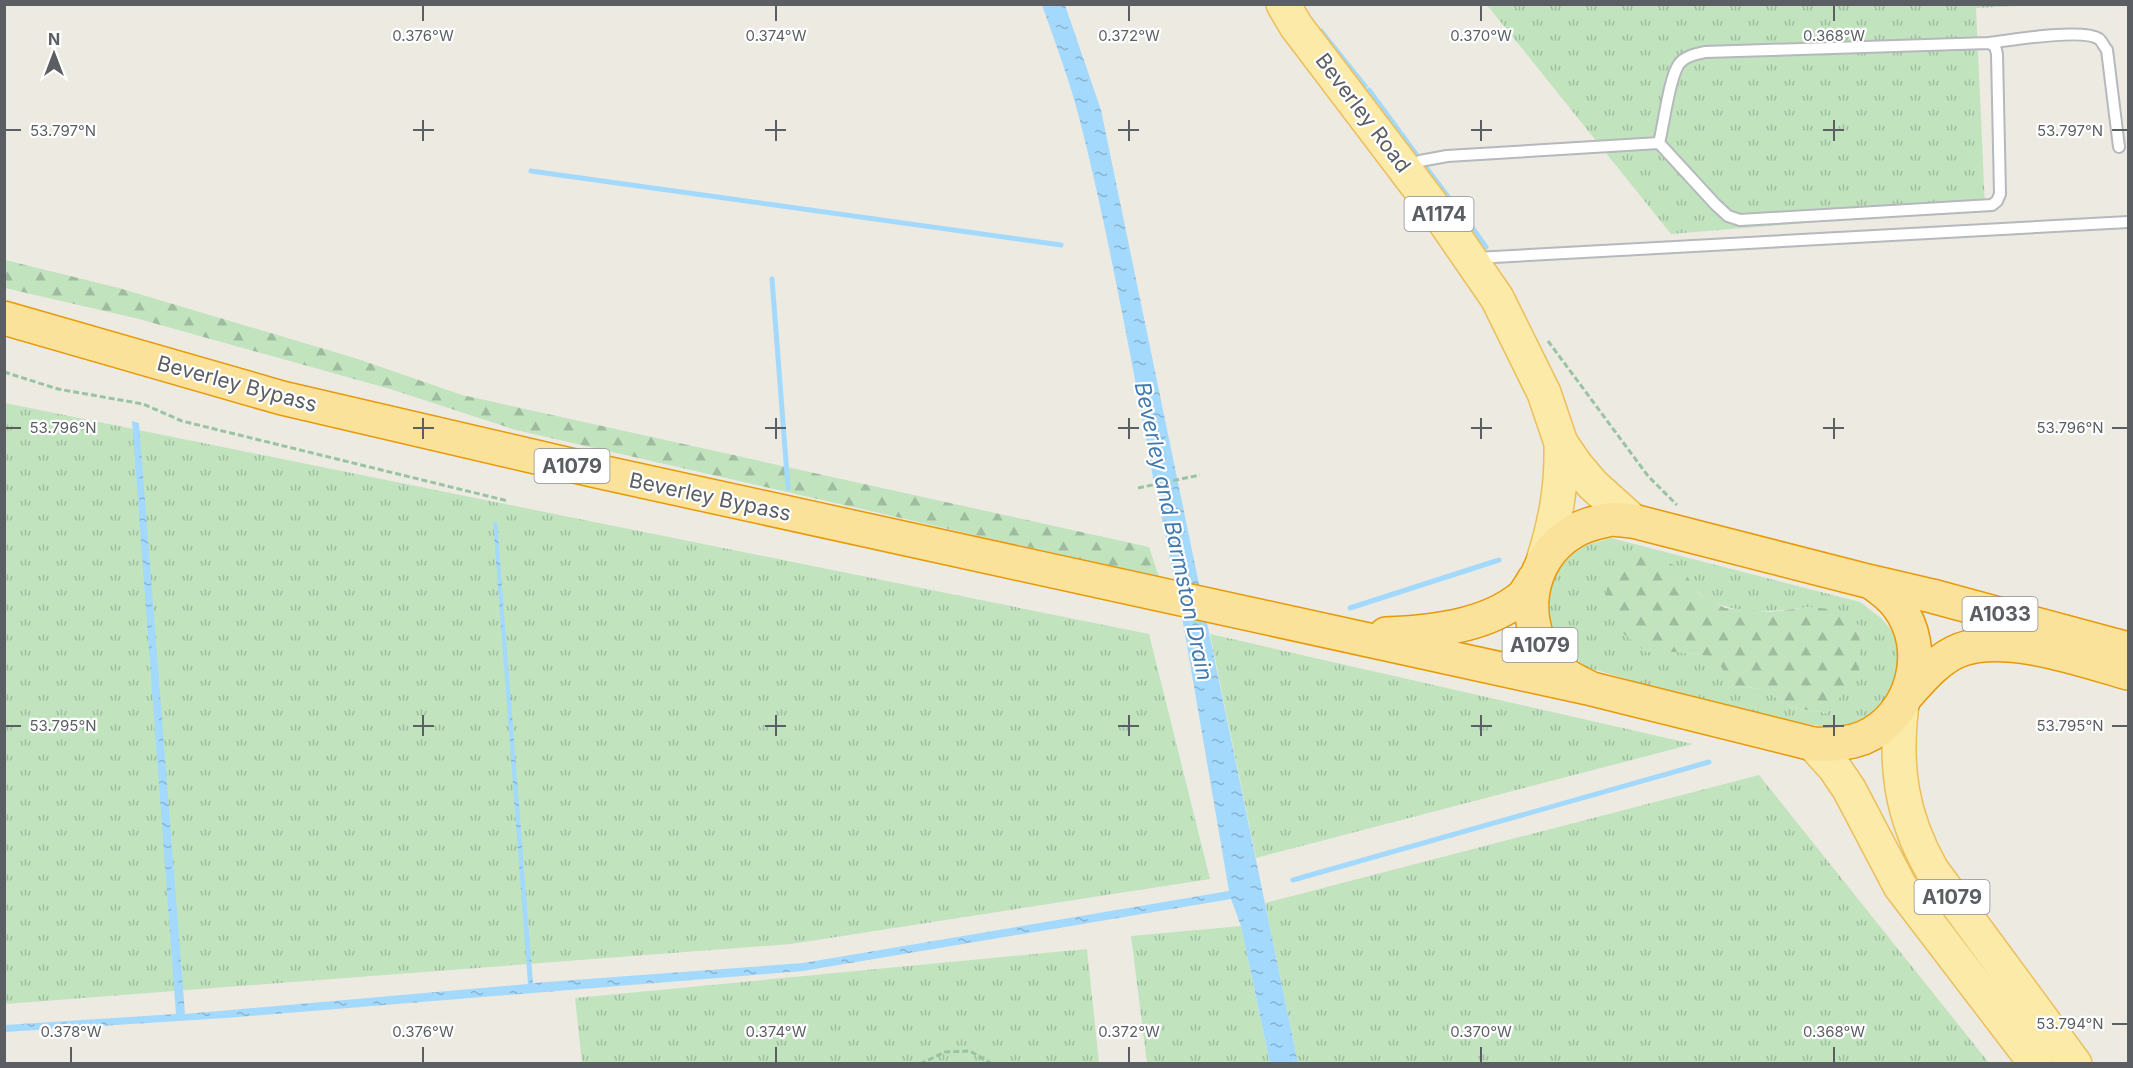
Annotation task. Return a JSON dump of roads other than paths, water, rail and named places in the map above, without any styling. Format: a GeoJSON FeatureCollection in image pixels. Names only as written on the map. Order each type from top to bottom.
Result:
{"type":"FeatureCollection","features":[{"type":"Feature","properties":{"kind":"highway","name":"Beverley Bypass"},"geometry":{"type":"LineString","coordinates":[[4,318],[282,398],[592,471],[1592,689]]}},
{"type":"Feature","properties":{"kind":"highway","name":"A1079"},"geometry":{"type":"LineString","coordinates":[[1612,519],[1633,520],[1871,582],[1892,599],[1908,622],[1914,640],[1916,659],[1913,677],[1905,699],[1892,717],[1879,729],[1847,743],[1830,745],[1813,744],[1592,689],[1562,672],[1540,645],[1533,624],[1531,601],[1539,570],[1556,545],[1564,538],[1592,523],[1612,519]]}},
{"type":"Feature","properties":{"kind":"highway","name":"Beverley Bypass"},"geometry":{"type":"LineString","coordinates":[[1351,635],[1434,629],[1486,618],[1524,595],[1539,570]]}},
{"type":"Feature","properties":{"kind":"highway","name":"A1033"},"geometry":{"type":"LineString","coordinates":[[1871,582],[1932,596],[2128,649]]}},
{"type":"Feature","properties":{"kind":"highway","name":"A1033"},"geometry":{"type":"LineString","coordinates":[[1905,699],[1926,674],[1943,661],[1958,651],[1975,646],[2027,647],[2128,673]]}},
{"type":"Feature","properties":{"kind":"main road","name":"Beverley Road"},"geometry":{"type":"LineString","coordinates":[[1283,4],[1296,26],[1406,171],[1497,298],[1544,393],[1561,443],[1593,485],[1633,520]]}},
{"type":"Feature","properties":{"kind":"main road","name":"Beverley Road"},"geometry":{"type":"LineString","coordinates":[[1539,570],[1559,503],[1562,473],[1561,443]]}},
{"type":"Feature","properties":{"kind":"main road","name":"A1079"},"geometry":{"type":"LineString","coordinates":[[1905,699],[1899,730],[1901,790],[1918,846],[1932,870],[2075,1064]]}},
{"type":"Feature","properties":{"kind":"main road","name":"A1079"},"geometry":{"type":"LineString","coordinates":[[1813,744],[1849,789],[1900,886],[2036,1064]]}},
{"type":"Feature","properties":{"kind":"lane"},"geometry":{"type":"LineString","coordinates":[[1659,143],[1674,74],[1680,62],[1705,52],[1989,43],[2067,34],[2090,34],[2100,39],[2107,50],[2120,147]]}},
{"type":"Feature","properties":{"kind":"lane"},"geometry":{"type":"LineString","coordinates":[[1659,143],[1714,204],[1728,216],[1740,220],[1992,206],[2000,194],[1997,54],[1995,46],[1989,43]]}},
{"type":"Feature","properties":{"kind":"lane"},"geometry":{"type":"LineString","coordinates":[[1406,171],[1420,161],[1447,156],[1659,143]]}},
{"type":"Feature","properties":{"kind":"lane"},"geometry":{"type":"LineString","coordinates":[[1470,258],[2128,222]]}},
{"type":"Feature","properties":{"kind":"water","name":"Beverley and Barmston Drain"},"geometry":{"type":"Polygon","coordinates":[[[1042,5],[1065,5],[1101,110],[1298,1063],[1270,1063],[1241,926],[1231,899],[803,971],[226,1018],[5,1032],[5,1025],[176,1014],[132,421],[139,423],[185,1014],[528,984],[493,522],[497,522],[533,983],[803,963],[1229,891],[1184,628],[1159,504],[1161,496],[1155,488],[1111,255],[1079,117],[1042,5]]]}},
{"type":"Feature","properties":{"kind":"waterway"},"geometry":{"type":"LineString","coordinates":[[1321,31],[1365,86]]}},
{"type":"Feature","properties":{"kind":"waterway"},"geometry":{"type":"LineString","coordinates":[[1369,90],[1416,154]]}},
{"type":"Feature","properties":{"kind":"waterway"},"geometry":{"type":"LineString","coordinates":[[1425,166],[1458,210]]}},
{"type":"Feature","properties":{"kind":"waterway"},"geometry":{"type":"LineString","coordinates":[[531,171],[1061,245]]}},
{"type":"Feature","properties":{"kind":"waterway"},"geometry":{"type":"LineString","coordinates":[[1464,216],[1486,247]]}},
{"type":"Feature","properties":{"kind":"waterway"},"geometry":{"type":"LineString","coordinates":[[772,279],[788,488]]}},
{"type":"Feature","properties":{"kind":"waterway"},"geometry":{"type":"LineString","coordinates":[[1350,608],[1499,560]]}},
{"type":"Feature","properties":{"kind":"waterway"},"geometry":{"type":"LineString","coordinates":[[1293,880],[1709,762]]}}]}
